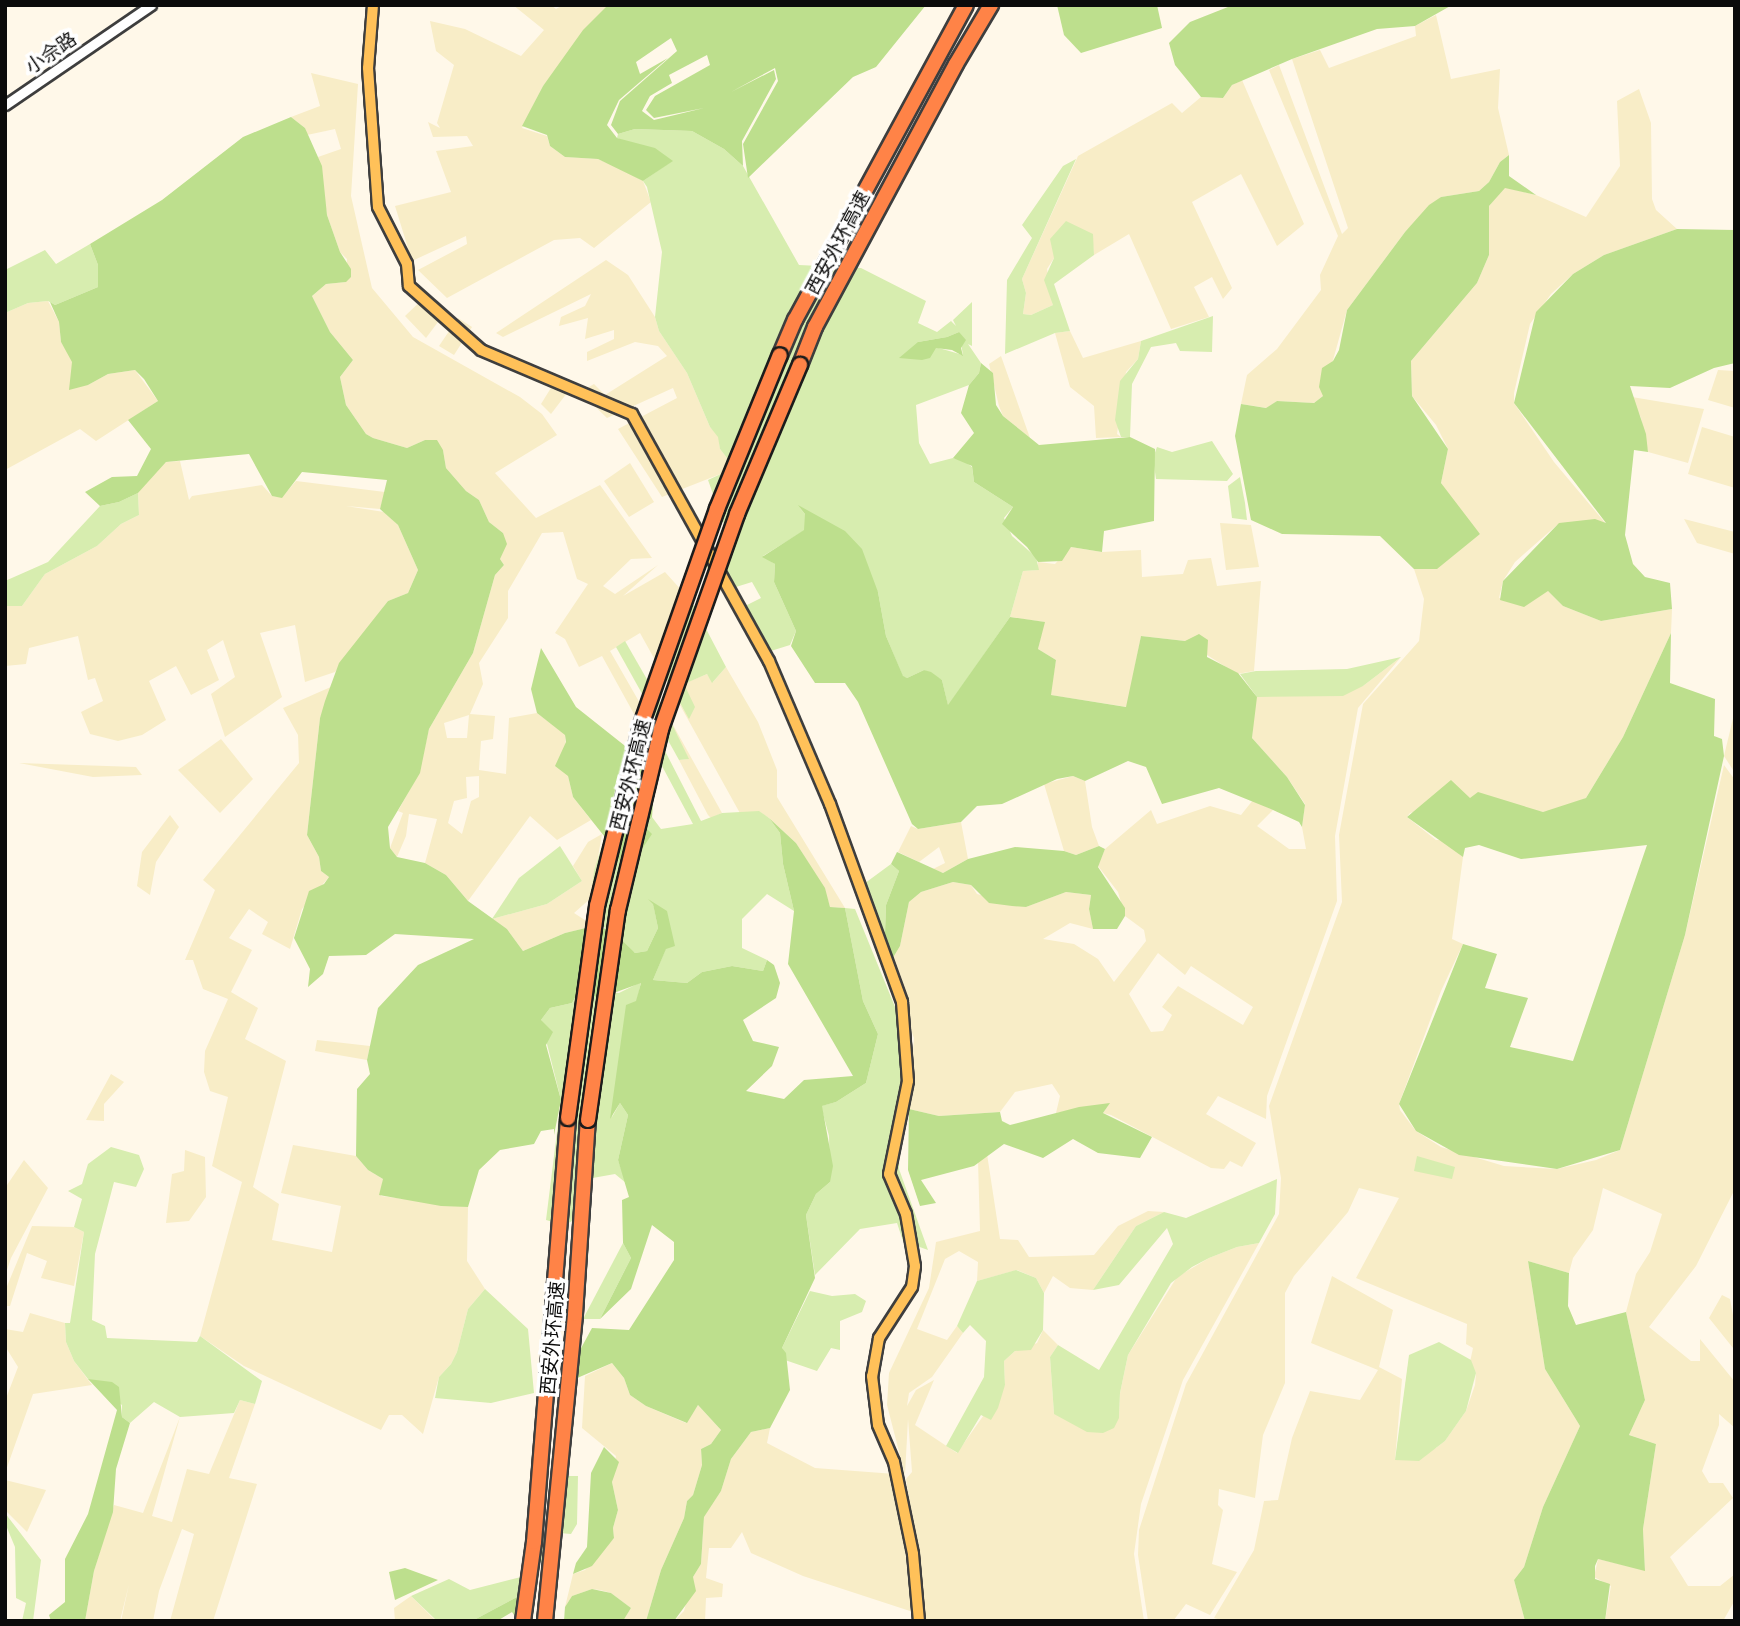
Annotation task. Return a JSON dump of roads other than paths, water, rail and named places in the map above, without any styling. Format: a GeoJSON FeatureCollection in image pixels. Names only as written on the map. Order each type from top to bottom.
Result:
{"type":"FeatureCollection","features":[{"type":"Feature","properties":{"kind":"highway","name":"西安外环高速"},"geometry":{"type":"LineString","coordinates":[[523,1621],[539,1481],[568,1118],[597,906],[641,725],[716,509],[780,355],[808,295],[966,5]]}},
{"type":"Feature","properties":{"kind":"highway","name":"西安外环高速"},"geometry":{"type":"LineString","coordinates":[[545,1621],[575,1314],[588,1120],[618,910],[660,729],[737,514],[800,365],[834,291],[956,64],[991,5]]}},
{"type":"Feature","properties":{"kind":"main road"},"geometry":{"type":"LineString","coordinates":[[373,5],[368,68],[378,207],[407,264],[409,286],[481,351],[632,414],[769,661],[830,804],[902,1002],[908,1081],[889,1174],[906,1214],[915,1266],[912,1287],[879,1338],[872,1376],[878,1424],[894,1462],[913,1554],[919,1621]]}},
{"type":"Feature","properties":{"kind":"street","name":"小佘路"},"geometry":{"type":"LineString","coordinates":[[5,105],[151,5]]}}]}
